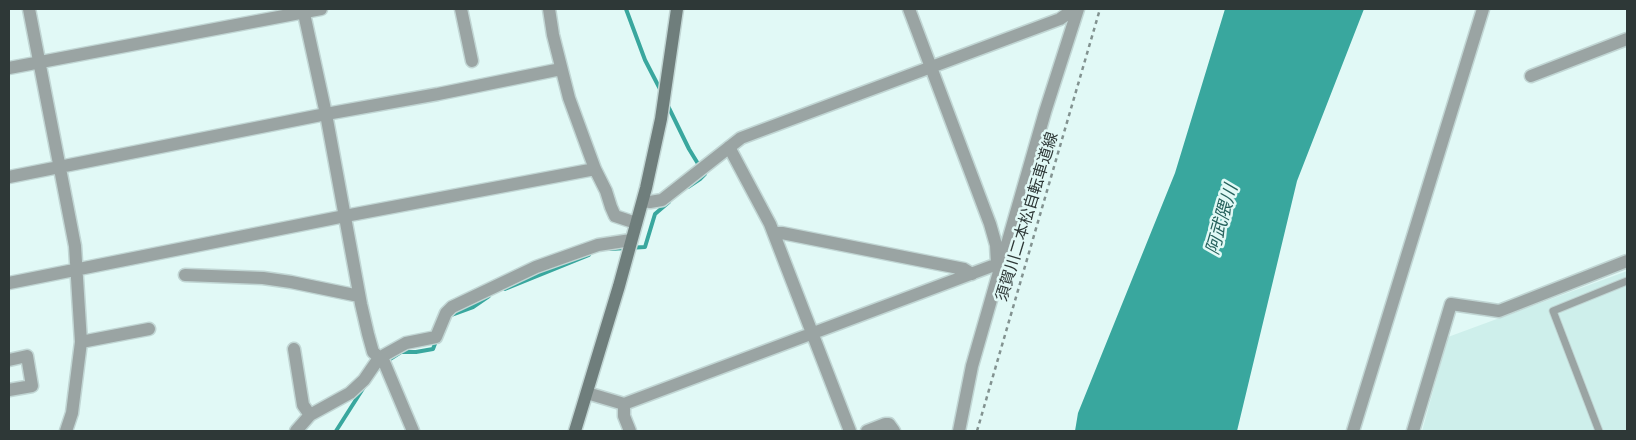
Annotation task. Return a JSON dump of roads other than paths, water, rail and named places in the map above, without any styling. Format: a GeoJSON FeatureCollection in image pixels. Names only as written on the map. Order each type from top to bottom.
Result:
{"type":"FeatureCollection","features":[{"type":"Feature","properties":{"kind":"street"},"geometry":{"type":"LineString","coordinates":[[29,9],[75,246],[80,342],[72,413],[66,431]]}},
{"type":"Feature","properties":{"kind":"street"},"geometry":{"type":"LineString","coordinates":[[9,68],[321,9]]}},
{"type":"Feature","properties":{"kind":"street"},"geometry":{"type":"LineString","coordinates":[[461,9],[472,61]]}},
{"type":"Feature","properties":{"kind":"street"},"geometry":{"type":"LineString","coordinates":[[549,9],[553,35],[569,98],[595,169],[615,216],[636,223]]}},
{"type":"Feature","properties":{"kind":"street"},"geometry":{"type":"LineString","coordinates":[[566,431],[575,431],[643,201],[661,119],[677,9]]}},
{"type":"Feature","properties":{"kind":"street"},"geometry":{"type":"LineString","coordinates":[[909,9],[990,224],[998,252],[999,266]]}},
{"type":"Feature","properties":{"kind":"street"},"geometry":{"type":"LineString","coordinates":[[643,201],[662,200],[741,138],[1060,19],[1070,9]]}},
{"type":"Feature","properties":{"kind":"street"},"geometry":{"type":"LineString","coordinates":[[959,431],[972,366],[999,266],[1078,9]]}},
{"type":"Feature","properties":{"kind":"street"},"geometry":{"type":"LineString","coordinates":[[1353,431],[1483,9]]}},
{"type":"Feature","properties":{"kind":"street"},"geometry":{"type":"LineString","coordinates":[[303,11],[326,114],[359,296],[371,346],[373,352],[384,362],[413,431]]}},
{"type":"Feature","properties":{"kind":"street"},"geometry":{"type":"LineString","coordinates":[[1531,76],[1627,39]]}},
{"type":"Feature","properties":{"kind":"street"},"geometry":{"type":"LineString","coordinates":[[9,177],[561,69]]}},
{"type":"Feature","properties":{"kind":"street"},"geometry":{"type":"LineString","coordinates":[[729,147],[774,233],[850,431]]}},
{"type":"Feature","properties":{"kind":"street"},"geometry":{"type":"LineString","coordinates":[[9,283],[595,169]]}},
{"type":"Feature","properties":{"kind":"street"},"geometry":{"type":"LineString","coordinates":[[774,233],[964,269],[972,274]]}},
{"type":"Feature","properties":{"kind":"street"},"geometry":{"type":"LineString","coordinates":[[296,431],[310,414],[350,394],[364,380],[379,358],[406,343],[436,337],[446,314],[452,307],[536,267],[598,245],[631,240]]}},
{"type":"Feature","properties":{"kind":"street"},"geometry":{"type":"LineString","coordinates":[[1413,431],[1451,304],[1499,311],[1627,261]]}},
{"type":"Feature","properties":{"kind":"street"},"geometry":{"type":"LineString","coordinates":[[587,393],[624,404],[972,274],[999,266]]}},
{"type":"Feature","properties":{"kind":"street"},"geometry":{"type":"LineString","coordinates":[[185,275],[263,278],[359,296]]}},
{"type":"Feature","properties":{"kind":"street"},"geometry":{"type":"LineString","coordinates":[[80,342],[149,329]]}},
{"type":"Feature","properties":{"kind":"street"},"geometry":{"type":"LineString","coordinates":[[294,350],[303,405],[310,414]]}},
{"type":"Feature","properties":{"kind":"street"},"geometry":{"type":"LineString","coordinates":[[9,360],[27,356],[32,386],[9,390]]}},
{"type":"Feature","properties":{"kind":"street"},"geometry":{"type":"LineString","coordinates":[[624,404],[624,416],[630,431]]}},
{"type":"Feature","properties":{"kind":"street"},"geometry":{"type":"LineString","coordinates":[[866,431],[885,424],[889,424],[894,431]]}},
{"type":"Feature","properties":{"kind":"lane"},"geometry":{"type":"LineString","coordinates":[[1599,431],[1553,310],[1627,281]]}},
{"type":"Feature","properties":{"kind":"water","name":"阿武隈川"},"geometry":{"type":"Polygon","coordinates":[[[1225,9],[1364,9],[1297,181],[1237,431],[1075,431],[1078,413],[1175,173],[1225,9]]]}},
{"type":"Feature","properties":{"kind":"waterway"},"geometry":{"type":"LineString","coordinates":[[626,9],[645,60],[661,91]]}},
{"type":"Feature","properties":{"kind":"waterway"},"geometry":{"type":"LineString","coordinates":[[667,104],[700,167]]}},
{"type":"Feature","properties":{"kind":"waterway"},"geometry":{"type":"LineString","coordinates":[[688,187],[700,179],[705,174],[704,172]]}},
{"type":"Feature","properties":{"kind":"waterway"},"geometry":{"type":"LineString","coordinates":[[610,249],[645,247],[655,214],[669,202]]}},
{"type":"Feature","properties":{"kind":"waterway"},"geometry":{"type":"LineString","coordinates":[[505,289],[589,255]]}},
{"type":"Feature","properties":{"kind":"waterway"},"geometry":{"type":"LineString","coordinates":[[451,315],[473,307],[489,296]]}},
{"type":"Feature","properties":{"kind":"waterway"},"geometry":{"type":"LineString","coordinates":[[387,361],[401,352],[433,349],[436,341]]}},
{"type":"Feature","properties":{"kind":"waterway"},"geometry":{"type":"LineString","coordinates":[[336,431],[364,387]]}}]}
